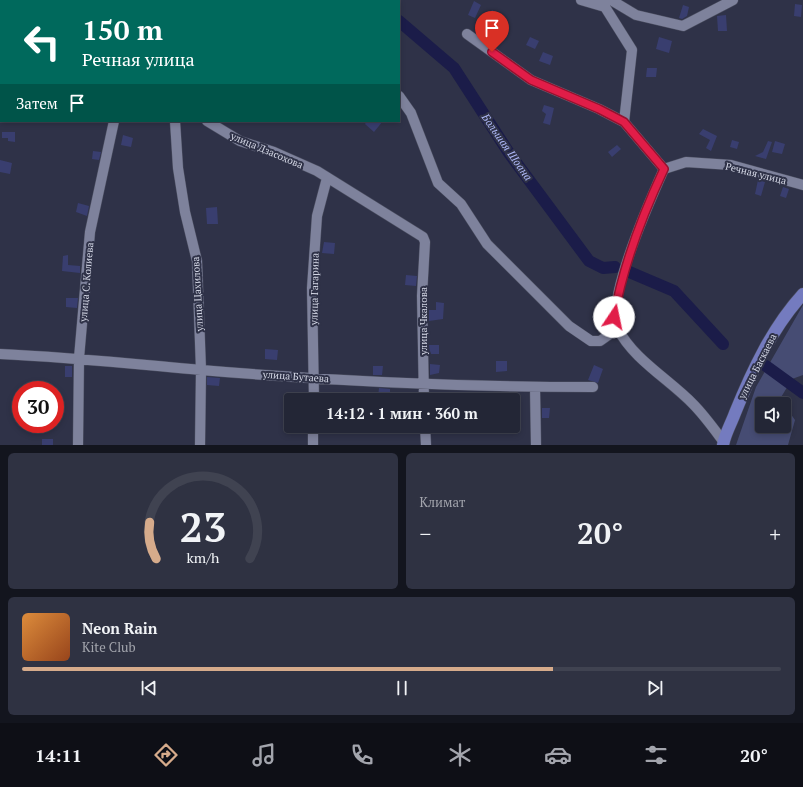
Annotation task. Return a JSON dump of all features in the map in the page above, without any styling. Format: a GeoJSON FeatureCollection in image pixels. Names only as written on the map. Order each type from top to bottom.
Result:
{"type":"FeatureCollection","features":[{"type":"Feature","properties":{"kind":"main road","name":"улица Баскаева"},"geometry":{"type":"LineString","coordinates":[[723,443],[744,390],[759,359],[778,326],[803,294]]}},
{"type":"Feature","properties":{"kind":"street"},"geometry":{"type":"LineString","coordinates":[[581,0],[606,2],[636,14],[683,26],[733,0]]}},
{"type":"Feature","properties":{"kind":"street"},"geometry":{"type":"LineString","coordinates":[[606,2],[632,50],[624,122]]}},
{"type":"Feature","properties":{"kind":"street"},"geometry":{"type":"LineString","coordinates":[[467,34],[531,80],[599,109],[624,122],[664,169],[646,209],[620,284],[614,317],[617,328],[629,346],[694,404],[723,443]]}},
{"type":"Feature","properties":{"kind":"street"},"geometry":{"type":"LineString","coordinates":[[400,97],[411,113],[438,183],[461,204],[487,244],[569,326],[591,341],[600,341],[617,328]]}},
{"type":"Feature","properties":{"kind":"street","name":"улица С. Колиева"},"geometry":{"type":"LineString","coordinates":[[78,445],[79,358],[90,232],[114,122]]}},
{"type":"Feature","properties":{"kind":"street","name":"улица Цахилова"},"geometry":{"type":"LineString","coordinates":[[175,122],[178,168],[185,212],[197,261],[201,370],[200,445]]}},
{"type":"Feature","properties":{"kind":"street","name":"улица Дзасохова"},"geometry":{"type":"LineString","coordinates":[[209,122],[240,141],[274,152],[317,171],[420,234],[425,242]]}},
{"type":"Feature","properties":{"kind":"street","name":"Речная улица"},"geometry":{"type":"LineString","coordinates":[[664,169],[686,162],[732,165],[803,185]]}},
{"type":"Feature","properties":{"kind":"street","name":"улица Гагарина"},"geometry":{"type":"LineString","coordinates":[[314,393],[312,288],[317,216],[327,178]]}},
{"type":"Feature","properties":{"kind":"street","name":"улица Чкалова"},"geometry":{"type":"LineString","coordinates":[[424,393],[422,296],[425,242]]}},
{"type":"Feature","properties":{"kind":"street","name":"улица Бутаева"},"geometry":{"type":"LineString","coordinates":[[0,354],[79,358],[201,370],[314,378],[534,387],[593,387]]}},
{"type":"Feature","properties":{"kind":"street"},"geometry":{"type":"LineString","coordinates":[[534,387],[536,445]]}},
{"type":"Feature","properties":{"kind":"street"},"geometry":{"type":"LineString","coordinates":[[313,445],[314,433]]}},
{"type":"Feature","properties":{"kind":"street"},"geometry":{"type":"LineString","coordinates":[[425,433],[426,445]]}},
{"type":"Feature","properties":{"kind":"shaded area"},"geometry":{"type":"Polygon","coordinates":[[[803,305],[803,375],[792,379],[781,397],[755,397],[755,433],[791,433],[791,415],[795,420],[788,445],[736,445],[756,387],[803,305]]]}},
{"type":"Feature","properties":{"kind":"building"},"geometry":{"type":"Polygon","coordinates":[[[474,1],[481,5],[475,18],[468,15],[474,1]]]}},
{"type":"Feature","properties":{"kind":"building"},"geometry":{"type":"Polygon","coordinates":[[[795,4],[802,5],[801,17],[794,16],[795,4]]]}},
{"type":"Feature","properties":{"kind":"building"},"geometry":{"type":"Polygon","coordinates":[[[683,5],[689,7],[687,16],[682,19],[679,18],[683,5]]]}},
{"type":"Feature","properties":{"kind":"building"},"geometry":{"type":"Polygon","coordinates":[[[492,10],[498,13],[491,24],[485,21],[492,10]]]}},
{"type":"Feature","properties":{"kind":"building"},"geometry":{"type":"Polygon","coordinates":[[[726,15],[727,31],[718,31],[717,16],[726,15]]]}},
{"type":"Feature","properties":{"kind":"building"},"geometry":{"type":"Polygon","coordinates":[[[530,37],[539,41],[535,49],[526,45],[530,37]]]}},
{"type":"Feature","properties":{"kind":"building"},"geometry":{"type":"Polygon","coordinates":[[[659,37],[672,41],[669,53],[656,49],[659,37]]]}},
{"type":"Feature","properties":{"kind":"building"},"geometry":{"type":"Polygon","coordinates":[[[543,52],[553,56],[550,65],[539,61],[543,52]]]}},
{"type":"Feature","properties":{"kind":"building"},"geometry":{"type":"Polygon","coordinates":[[[647,68],[657,68],[656,77],[646,77],[647,68]]]}},
{"type":"Feature","properties":{"kind":"building"},"geometry":{"type":"Polygon","coordinates":[[[544,105],[554,108],[550,125],[543,123],[546,114],[542,111],[544,105]]]}},
{"type":"Feature","properties":{"kind":"building"},"geometry":{"type":"Polygon","coordinates":[[[366,122],[382,122],[374,132],[365,124],[366,122]]]}},
{"type":"Feature","properties":{"kind":"building"},"geometry":{"type":"Polygon","coordinates":[[[703,129],[717,136],[711,151],[706,148],[710,140],[699,134],[703,129]]]}},
{"type":"Feature","properties":{"kind":"building"},"geometry":{"type":"Polygon","coordinates":[[[2,132],[15,132],[15,142],[8,141],[8,138],[2,138],[2,132]]]}},
{"type":"Feature","properties":{"kind":"building"},"geometry":{"type":"Polygon","coordinates":[[[123,135],[133,138],[131,147],[121,145],[123,135]]]}},
{"type":"Feature","properties":{"kind":"building"},"geometry":{"type":"Polygon","coordinates":[[[732,140],[739,142],[737,149],[730,147],[732,140]]]}},
{"type":"Feature","properties":{"kind":"building"},"geometry":{"type":"Polygon","coordinates":[[[768,141],[772,142],[766,159],[755,156],[763,152],[768,141]]]}},
{"type":"Feature","properties":{"kind":"building"},"geometry":{"type":"Polygon","coordinates":[[[775,141],[785,144],[782,154],[772,152],[775,141]]]}},
{"type":"Feature","properties":{"kind":"building"},"geometry":{"type":"Polygon","coordinates":[[[617,145],[621,149],[612,157],[608,152],[617,145]]]}},
{"type":"Feature","properties":{"kind":"building"},"geometry":{"type":"Polygon","coordinates":[[[93,151],[101,152],[99,160],[92,159],[93,151]]]}},
{"type":"Feature","properties":{"kind":"building"},"geometry":{"type":"Polygon","coordinates":[[[0,160],[12,163],[10,174],[0,172],[0,160]]]}},
{"type":"Feature","properties":{"kind":"building"},"geometry":{"type":"Polygon","coordinates":[[[758,180],[765,182],[761,196],[755,194],[758,180]]]}},
{"type":"Feature","properties":{"kind":"building"},"geometry":{"type":"Polygon","coordinates":[[[783,187],[789,189],[786,198],[780,196],[783,187]]]}},
{"type":"Feature","properties":{"kind":"building"},"geometry":{"type":"Polygon","coordinates":[[[78,203],[89,206],[87,216],[76,212],[78,203]]]}},
{"type":"Feature","properties":{"kind":"building"},"geometry":{"type":"Polygon","coordinates":[[[217,207],[218,224],[207,224],[206,208],[217,207]]]}},
{"type":"Feature","properties":{"kind":"building"},"geometry":{"type":"Polygon","coordinates":[[[324,242],[335,243],[334,254],[322,253],[324,242]]]}},
{"type":"Feature","properties":{"kind":"building"},"geometry":{"type":"Polygon","coordinates":[[[68,255],[68,265],[80,266],[80,273],[62,271],[63,256],[68,255]]]}},
{"type":"Feature","properties":{"kind":"building"},"geometry":{"type":"Polygon","coordinates":[[[406,275],[417,276],[416,286],[405,285],[406,275]]]}},
{"type":"Feature","properties":{"kind":"building"},"geometry":{"type":"Polygon","coordinates":[[[66,298],[78,298],[77,308],[66,307],[66,298]]]}},
{"type":"Feature","properties":{"kind":"building"},"geometry":{"type":"Polygon","coordinates":[[[436,302],[444,303],[443,319],[429,321],[429,310],[436,310],[436,302]]]}},
{"type":"Feature","properties":{"kind":"building"},"geometry":{"type":"Polygon","coordinates":[[[429,345],[439,345],[439,354],[430,354],[429,345]]]}},
{"type":"Feature","properties":{"kind":"building"},"geometry":{"type":"Polygon","coordinates":[[[265,349],[278,350],[277,360],[265,359],[265,349]]]}},
{"type":"Feature","properties":{"kind":"building"},"geometry":{"type":"Polygon","coordinates":[[[496,361],[507,361],[507,371],[496,372],[496,361]]]}},
{"type":"Feature","properties":{"kind":"building"},"geometry":{"type":"Polygon","coordinates":[[[430,364],[440,365],[439,373],[430,375],[430,364]]]}},
{"type":"Feature","properties":{"kind":"building"},"geometry":{"type":"Polygon","coordinates":[[[594,365],[603,369],[598,383],[588,380],[594,365]]]}},
{"type":"Feature","properties":{"kind":"building"},"geometry":{"type":"Polygon","coordinates":[[[65,366],[72,366],[72,377],[65,377],[65,366]]]}},
{"type":"Feature","properties":{"kind":"building"},"geometry":{"type":"Polygon","coordinates":[[[373,366],[383,366],[382,375],[373,375],[373,366]]]}},
{"type":"Feature","properties":{"kind":"building"},"geometry":{"type":"Polygon","coordinates":[[[207,377],[220,378],[219,386],[207,385],[207,377]]]}},
{"type":"Feature","properties":{"kind":"building"},"geometry":{"type":"Polygon","coordinates":[[[379,388],[390,389],[390,393],[378,393],[379,388]]]}},
{"type":"Feature","properties":{"kind":"building"},"geometry":{"type":"Polygon","coordinates":[[[542,408],[550,408],[549,418],[542,418],[542,408]]]}},
{"type":"Feature","properties":{"kind":"building"},"geometry":{"type":"Polygon","coordinates":[[[42,439],[53,439],[53,445],[42,445],[42,439]]]}},
{"type":"Feature","properties":{"kind":"waterway","name":"Большая Шоана"},"geometry":{"type":"LineString","coordinates":[[400,22],[454,68],[509,153],[589,261],[603,268],[615,267]]}},
{"type":"Feature","properties":{"kind":"waterway"},"geometry":{"type":"LineString","coordinates":[[627,271],[674,291],[723,344]]}},
{"type":"Feature","properties":{"kind":"waterway"},"geometry":{"type":"LineString","coordinates":[[766,366],[803,393]]}},
{"type":"Feature","properties":{"kind":"route"},"geometry":{"type":"LineString","coordinates":[[492,52],[531,80],[599,109],[624,122],[664,169],[646,209],[620,284],[614,317]]}}]}
